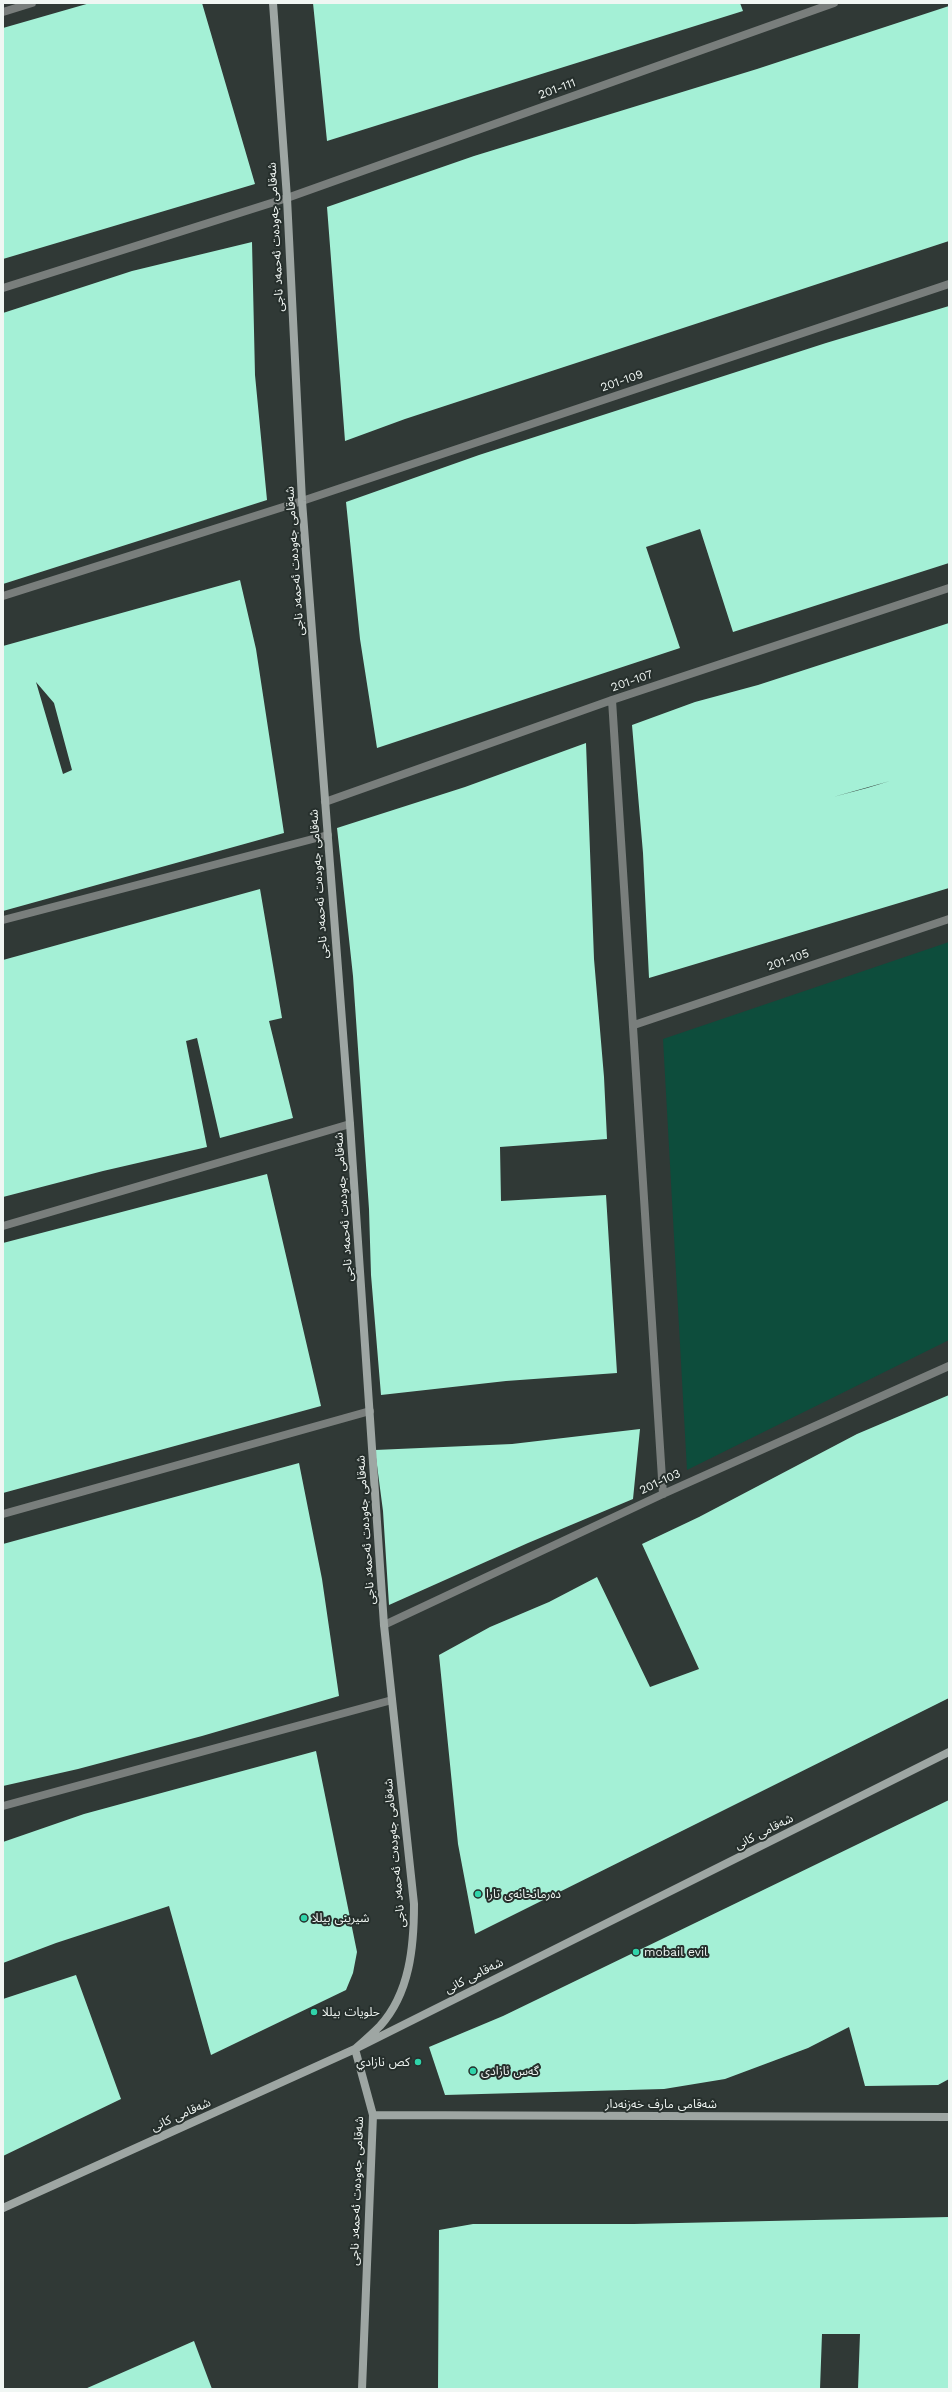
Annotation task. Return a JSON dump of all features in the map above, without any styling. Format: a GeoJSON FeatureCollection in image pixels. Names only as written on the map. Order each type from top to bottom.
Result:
{"type":"FeatureCollection","features":[{"type":"Feature","properties":{"kind":"street"},"geometry":{"type":"LineString","coordinates":[[3,12],[32,3]]}},
{"type":"Feature","properties":{"kind":"street","name":"شەقامی جەودەت ئەحمەد ناجی"},"geometry":{"type":"LineString","coordinates":[[273,3],[287,198],[302,500],[350,1124],[384,1625],[414,1904],[412,1953],[408,1974],[397,1999],[381,2025],[355,2049],[373,2115],[362,2389]]}},
{"type":"Feature","properties":{"kind":"street","name":"201-111"},"geometry":{"type":"LineString","coordinates":[[3,288],[287,198],[834,3]]}},
{"type":"Feature","properties":{"kind":"street","name":"201-109"},"geometry":{"type":"LineString","coordinates":[[3,596],[302,500],[949,284]]}},
{"type":"Feature","properties":{"kind":"street","name":"201-107"},"geometry":{"type":"LineString","coordinates":[[325,802],[612,700],[949,588]]}},
{"type":"Feature","properties":{"kind":"street"},"geometry":{"type":"LineString","coordinates":[[612,700],[663,1494]]}},
{"type":"Feature","properties":{"kind":"street"},"geometry":{"type":"LineString","coordinates":[[3,920],[328,835]]}},
{"type":"Feature","properties":{"kind":"street","name":"201-105"},"geometry":{"type":"LineString","coordinates":[[634,1024],[949,919]]}},
{"type":"Feature","properties":{"kind":"street"},"geometry":{"type":"LineString","coordinates":[[3,1226],[350,1124]]}},
{"type":"Feature","properties":{"kind":"street","name":"201-103"},"geometry":{"type":"LineString","coordinates":[[384,1625],[663,1494],[949,1366]]}},
{"type":"Feature","properties":{"kind":"street"},"geometry":{"type":"LineString","coordinates":[[3,1514],[370,1411]]}},
{"type":"Feature","properties":{"kind":"street"},"geometry":{"type":"LineString","coordinates":[[3,1806],[392,1700]]}},
{"type":"Feature","properties":{"kind":"street","name":"شەقامی کانی"},"geometry":{"type":"LineString","coordinates":[[3,2208],[355,2049],[949,1752]]}},
{"type":"Feature","properties":{"kind":"street","name":"شەقامی مارف خەزنەدار"},"geometry":{"type":"LineString","coordinates":[[373,2115],[949,2117]]}},
{"type":"Feature","properties":{"kind":"green space"},"geometry":{"type":"Polygon","coordinates":[[[949,942],[949,1340],[687,1470],[663,1039],[949,942]]]}},
{"type":"Feature","properties":{"kind":"building"},"geometry":{"type":"Polygon","coordinates":[[[90,3],[202,3],[255,184],[3,259],[3,28],[90,3]]]}},
{"type":"Feature","properties":{"kind":"building"},"geometry":{"type":"Polygon","coordinates":[[[313,3],[740,3],[743,11],[327,141],[313,3]]]}},
{"type":"Feature","properties":{"kind":"building"},"geometry":{"type":"Polygon","coordinates":[[[949,6],[949,241],[405,419],[345,441],[327,207],[474,156],[757,69],[949,6]]]}},
{"type":"Feature","properties":{"kind":"building"},"geometry":{"type":"Polygon","coordinates":[[[252,242],[255,375],[267,500],[3,584],[3,313],[132,271],[252,242]]]}},
{"type":"Feature","properties":{"kind":"building"},"geometry":{"type":"Polygon","coordinates":[[[949,306],[949,563],[733,632],[700,529],[646,547],[680,648],[377,748],[360,639],[346,502],[479,455],[826,343],[949,306]]]}},
{"type":"Feature","properties":{"kind":"building"},"geometry":{"type":"Polygon","coordinates":[[[240,580],[256,649],[284,833],[3,911],[3,646],[240,580]],[[36,682],[63,774],[72,770],[54,703],[36,682]]]}},
{"type":"Feature","properties":{"kind":"building"},"geometry":{"type":"Polygon","coordinates":[[[949,623],[949,888],[649,978],[643,853],[632,725],[695,702],[758,685],[949,623]],[[890,781],[833,797],[867,788],[890,781]]]}},
{"type":"Feature","properties":{"kind":"building"},"geometry":{"type":"Polygon","coordinates":[[[586,743],[594,959],[604,1077],[607,1139],[500,1147],[501,1201],[606,1195],[617,1373],[506,1381],[381,1395],[371,1275],[369,1209],[353,976],[337,828],[465,787],[586,743]]]}},
{"type":"Feature","properties":{"kind":"building"},"geometry":{"type":"Polygon","coordinates":[[[260,889],[282,1018],[269,1021],[293,1118],[220,1138],[197,1038],[186,1041],[207,1147],[103,1171],[3,1197],[3,960],[260,889]]]}},
{"type":"Feature","properties":{"kind":"building"},"geometry":{"type":"Polygon","coordinates":[[[267,1174],[321,1406],[3,1493],[3,1243],[267,1174]]]}},
{"type":"Feature","properties":{"kind":"building"},"geometry":{"type":"Polygon","coordinates":[[[949,1395],[949,1698],[475,1934],[458,1844],[439,1655],[490,1627],[549,1602],[597,1577],[650,1687],[699,1669],[642,1544],[699,1517],[857,1434],[949,1395]]]}},
{"type":"Feature","properties":{"kind":"building"},"geometry":{"type":"Polygon","coordinates":[[[640,1429],[633,1499],[528,1543],[389,1605],[383,1511],[375,1450],[512,1444],[640,1429]]]}},
{"type":"Feature","properties":{"kind":"building"},"geometry":{"type":"Polygon","coordinates":[[[299,1463],[322,1579],[339,1696],[202,1736],[78,1769],[3,1786],[3,1544],[299,1463]]]}},
{"type":"Feature","properties":{"kind":"building"},"geometry":{"type":"Polygon","coordinates":[[[316,1751],[357,1952],[353,1973],[346,1990],[211,2055],[169,1906],[56,1943],[3,1963],[3,1842],[84,1814],[316,1751]]]}},
{"type":"Feature","properties":{"kind":"building"},"geometry":{"type":"Polygon","coordinates":[[[949,1800],[949,2079],[938,2085],[865,2086],[849,2027],[808,2048],[725,2079],[664,2089],[445,2095],[429,2047],[503,2016],[949,1800]]]}},
{"type":"Feature","properties":{"kind":"building"},"geometry":{"type":"Polygon","coordinates":[[[76,1975],[121,2099],[3,2156],[3,1999],[76,1975]]]}},
{"type":"Feature","properties":{"kind":"building"},"geometry":{"type":"Polygon","coordinates":[[[949,2217],[949,2389],[858,2389],[860,2334],[822,2334],[820,2389],[438,2389],[439,2230],[473,2224],[634,2224],[949,2217]]]}},
{"type":"Feature","properties":{"kind":"building"},"geometry":{"type":"Polygon","coordinates":[[[194,2341],[212,2389],[85,2389],[194,2341]]]}},
{"type":"Feature","properties":{"kind":"place","name":"دەرمانخانەی تارا"},"geometry":{"type":"Point","coordinates":[478,1894]}},
{"type":"Feature","properties":{"kind":"place","name":"شيرينی بیللا"},"geometry":{"type":"Point","coordinates":[304,1918]}},
{"type":"Feature","properties":{"kind":"place","name":"mobail evil"},"geometry":{"type":"Point","coordinates":[636,1952]}},
{"type":"Feature","properties":{"kind":"place","name":"حلويات بيللا"},"geometry":{"type":"Point","coordinates":[314,2012]}},
{"type":"Feature","properties":{"kind":"place","name":"كص نازادي"},"geometry":{"type":"Point","coordinates":[418,2062]}},
{"type":"Feature","properties":{"kind":"place","name":"گەس ئازادی"},"geometry":{"type":"Point","coordinates":[473,2071]}}]}
